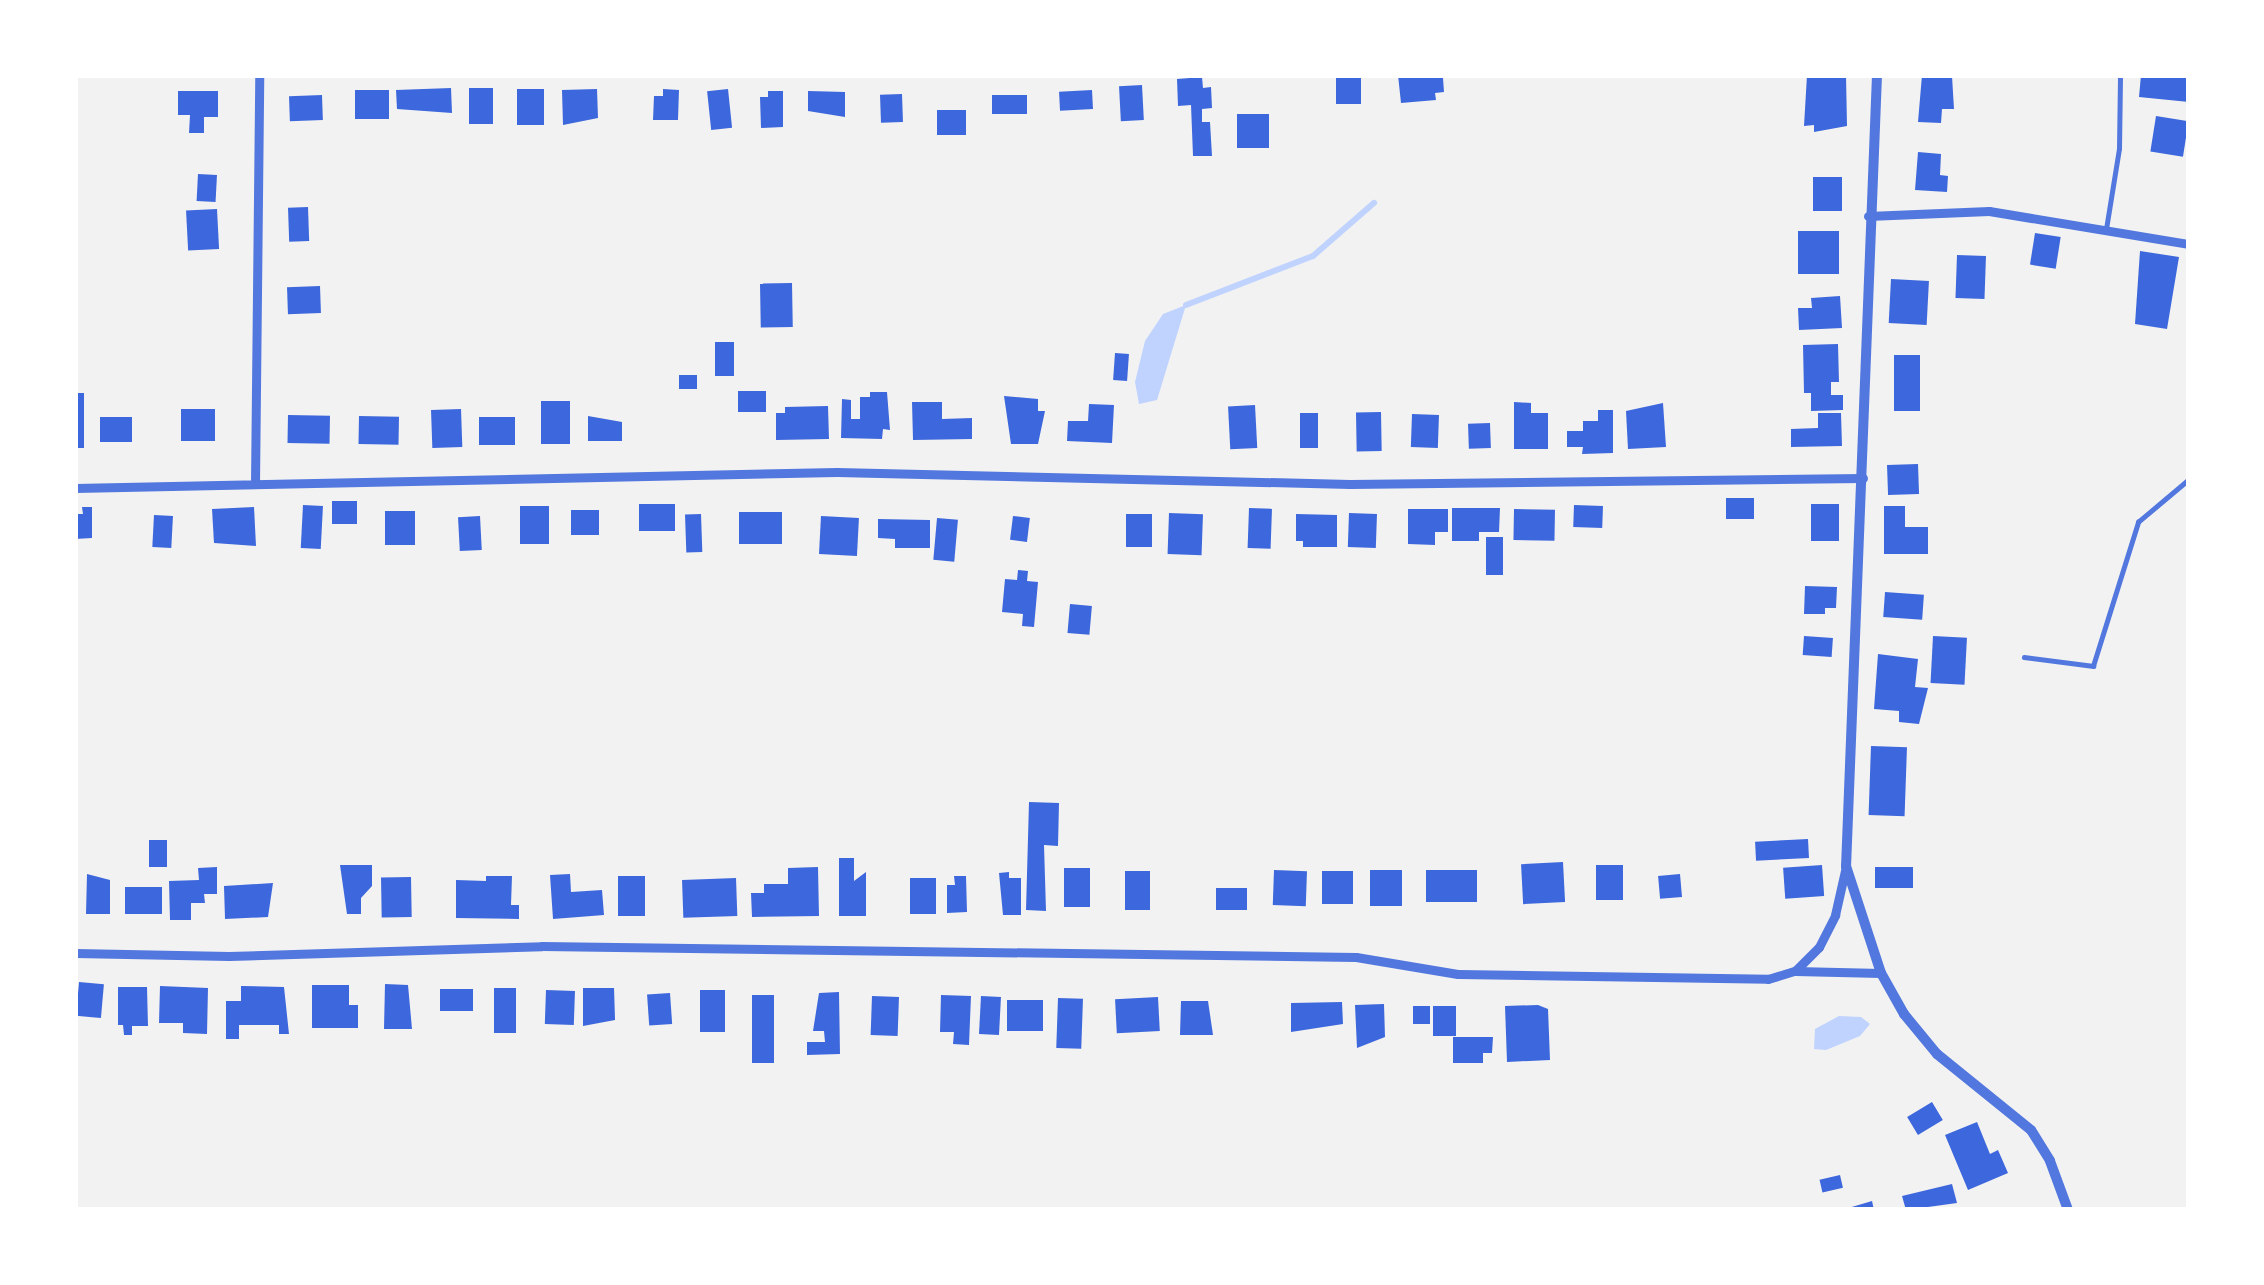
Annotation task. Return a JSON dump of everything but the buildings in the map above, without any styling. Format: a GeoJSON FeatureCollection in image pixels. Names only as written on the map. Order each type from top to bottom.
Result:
{"type":"FeatureCollection","features":[{"type":"Feature","properties":{"kind":"street"},"geometry":{"type":"LineString","coordinates":[[255,484],[259,75]]}},
{"type":"Feature","properties":{"kind":"street"},"geometry":{"type":"LineString","coordinates":[[1795,971],[1819,947],[1835,915],[1846,866],[1852,635],[1865,478],[1868,216],[1877,75]]}},
{"type":"Feature","properties":{"kind":"street"},"geometry":{"type":"LineString","coordinates":[[1868,216],[1989,211],[2189,244]]}},
{"type":"Feature","properties":{"kind":"street"},"geometry":{"type":"LineString","coordinates":[[75,488],[836,472],[1351,484],[1865,478]]}},
{"type":"Feature","properties":{"kind":"street"},"geometry":{"type":"LineString","coordinates":[[1846,866],[1881,973],[1904,1014],[1937,1054],[2031,1130],[2050,1161],[2068,1210]]}},
{"type":"Feature","properties":{"kind":"street"},"geometry":{"type":"LineString","coordinates":[[75,953],[229,956],[542,946],[1356,957],[1458,974],[1768,979],[1795,971],[1881,973]]}},
{"type":"Feature","properties":{"kind":"lane"},"geometry":{"type":"LineString","coordinates":[[2106,230],[2119,149],[2120,75]]}},
{"type":"Feature","properties":{"kind":"lane"},"geometry":{"type":"LineString","coordinates":[[2024,657],[2093,666],[2138,522],[2189,479]]}},
{"type":"Feature","properties":{"kind":"water"},"geometry":{"type":"Polygon","coordinates":[[[1186,305],[1157,400],[1139,404],[1135,382],[1145,341],[1163,314],[1186,305]]]}},
{"type":"Feature","properties":{"kind":"water"},"geometry":{"type":"Polygon","coordinates":[[[1839,1016],[1861,1017],[1870,1024],[1860,1036],[1826,1050],[1814,1049],[1815,1029],[1839,1016]]]}},
{"type":"Feature","properties":{"kind":"waterway"},"geometry":{"type":"LineString","coordinates":[[1186,305],[1313,256],[1374,203]]}}]}
